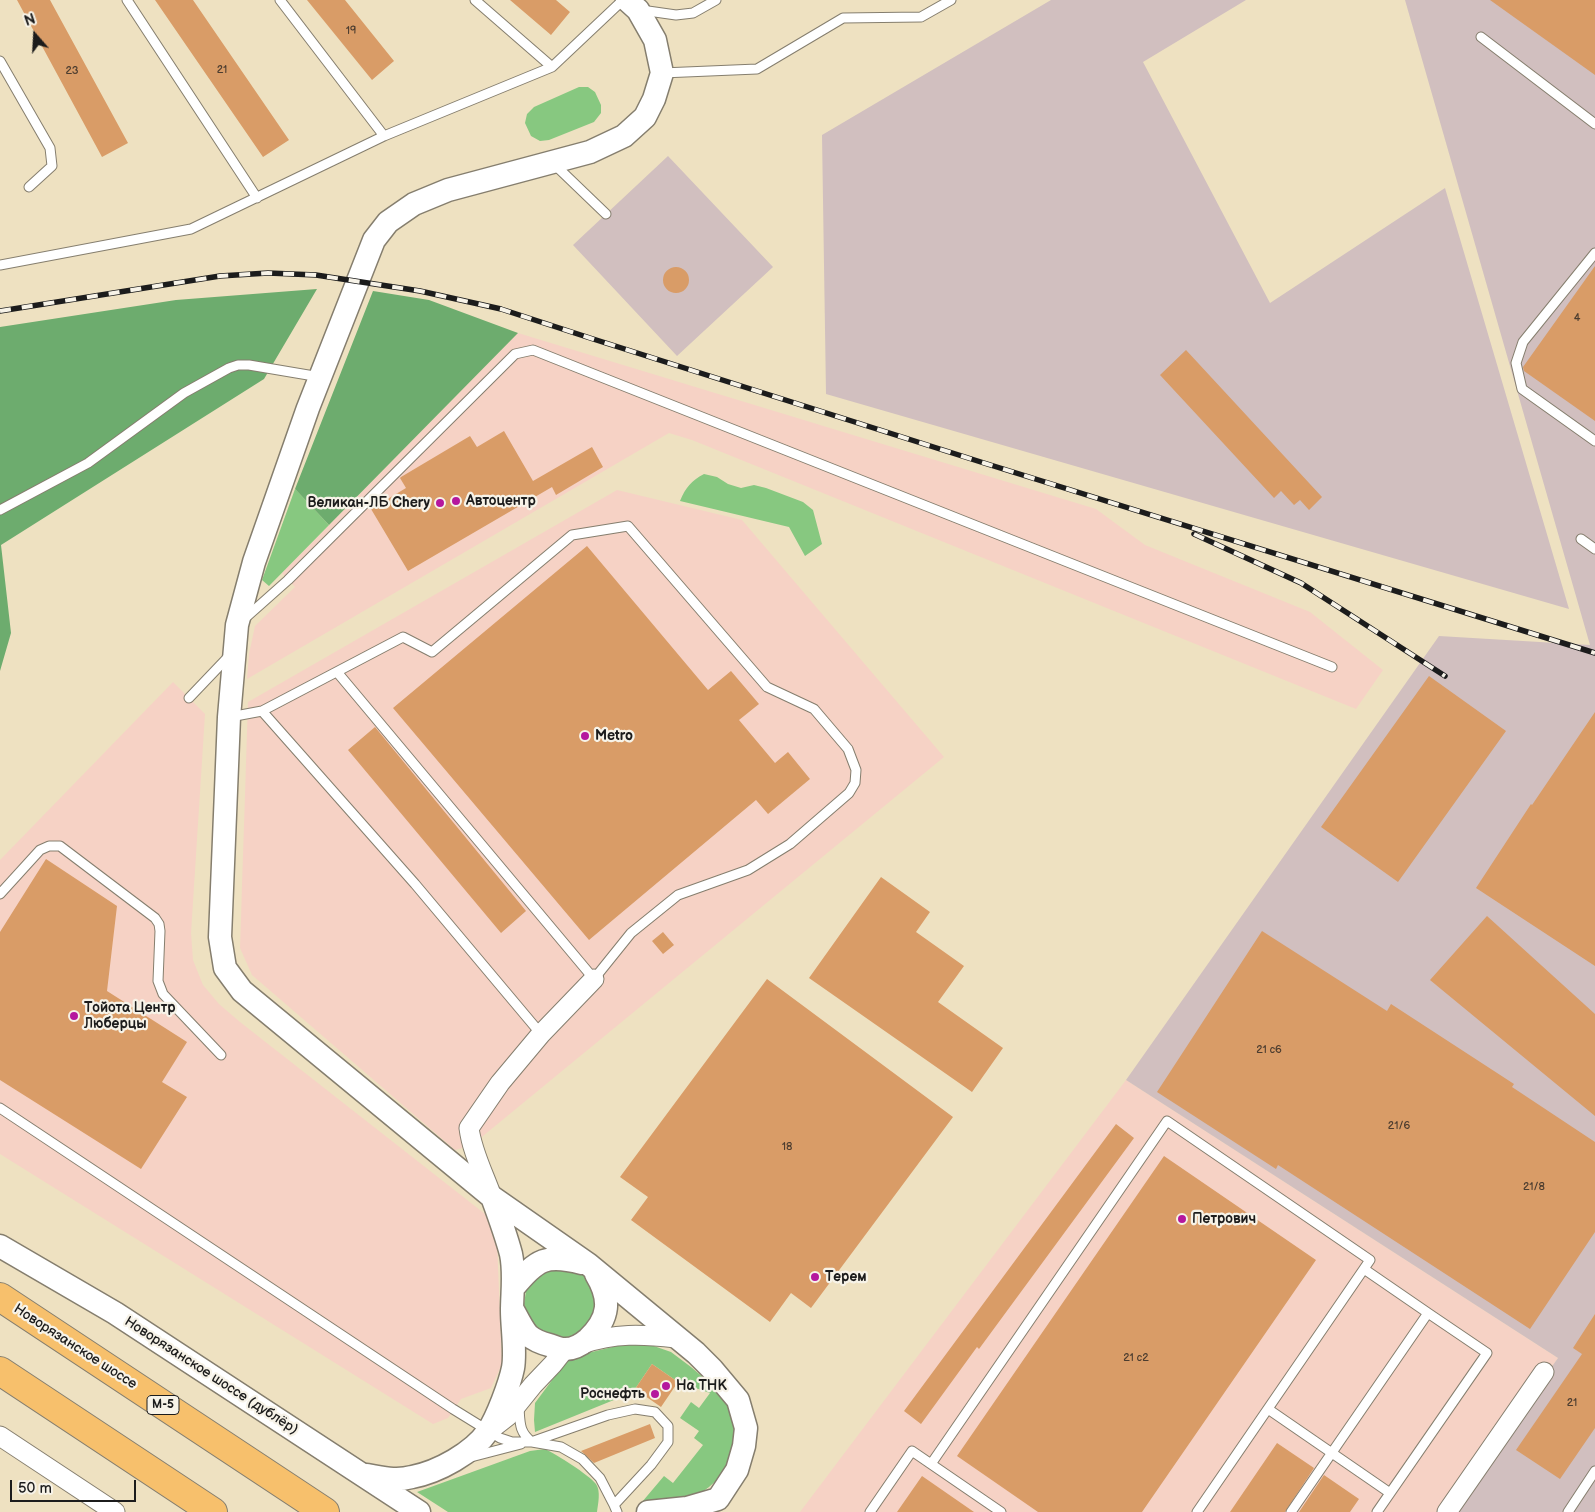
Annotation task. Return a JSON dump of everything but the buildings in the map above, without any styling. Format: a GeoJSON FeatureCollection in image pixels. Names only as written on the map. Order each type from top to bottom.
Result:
{"type":"FeatureCollection","features":[{"type":"Feature","properties":{"kind":"highway","name":"Новорязанское шоссе"},"geometry":{"type":"LineString","coordinates":[[0,1297],[326,1512]]}},
{"type":"Feature","properties":{"kind":"highway"},"geometry":{"type":"LineString","coordinates":[[0,1371],[213,1512]]}},
{"type":"Feature","properties":{"kind":"street"},"geometry":{"type":"LineString","coordinates":[[630,3],[655,40],[662,73],[654,99],[644,117],[624,136],[590,152],[448,190],[414,204],[388,222],[374,240],[320,377],[254,562],[238,625],[229,717],[220,937],[225,968],[242,990],[492,1197],[591,1267],[696,1353],[727,1385],[738,1400],[746,1428],[744,1446],[737,1470],[714,1505],[648,1512]]}},
{"type":"Feature","properties":{"kind":"street"},"geometry":{"type":"LineString","coordinates":[[488,1431],[513,1367],[511,1255],[503,1226],[478,1157],[472,1146],[470,1128],[500,1083],[541,1034],[594,979]]}},
{"type":"Feature","properties":{"kind":"street","name":"Новорязанское шоссе (дублёр)"},"geometry":{"type":"LineString","coordinates":[[0,1246],[115,1313],[419,1512]]}},
{"type":"Feature","properties":{"kind":"street"},"geometry":{"type":"LineString","coordinates":[[362,1474],[390,1479],[412,1478],[453,1462],[471,1450],[488,1431],[508,1416],[519,1402],[573,1347],[597,1330],[605,1315],[604,1288],[591,1267],[556,1258],[546,1260],[529,1270],[513,1298]]}},
{"type":"Feature","properties":{"kind":"street"},"geometry":{"type":"LineString","coordinates":[[513,1298],[527,1334],[536,1341],[573,1347],[601,1338],[622,1335],[654,1335],[676,1338]]}},
{"type":"Feature","properties":{"kind":"street"},"geometry":{"type":"LineString","coordinates":[[1446,1512],[1544,1372]]}},
{"type":"Feature","properties":{"kind":"street"},"geometry":{"type":"LineString","coordinates":[[0,1436],[115,1512]]}},
{"type":"Feature","properties":{"kind":"lane"},"geometry":{"type":"LineString","coordinates":[[128,0],[257,198]]}},
{"type":"Feature","properties":{"kind":"lane"},"geometry":{"type":"LineString","coordinates":[[280,0],[384,136]]}},
{"type":"Feature","properties":{"kind":"lane"},"geometry":{"type":"LineString","coordinates":[[475,0],[552,67]]}},
{"type":"Feature","properties":{"kind":"lane"},"geometry":{"type":"LineString","coordinates":[[0,265],[191,229],[384,136],[552,67],[630,3],[676,15],[692,13],[716,0]]}},
{"type":"Feature","properties":{"kind":"lane"},"geometry":{"type":"LineString","coordinates":[[662,73],[756,69],[842,18],[921,17],[951,0]]}},
{"type":"Feature","properties":{"kind":"lane"},"geometry":{"type":"LineString","coordinates":[[1482,37],[1595,124]]}},
{"type":"Feature","properties":{"kind":"lane"},"geometry":{"type":"LineString","coordinates":[[0,60],[50,148],[52,166],[29,187]]}},
{"type":"Feature","properties":{"kind":"lane"},"geometry":{"type":"LineString","coordinates":[[552,162],[606,214]]}},
{"type":"Feature","properties":{"kind":"lane"},"geometry":{"type":"LineString","coordinates":[[1595,252],[1523,342],[1516,363],[1522,390],[1595,441]]}},
{"type":"Feature","properties":{"kind":"lane"},"geometry":{"type":"LineString","coordinates":[[238,625],[288,580],[515,354],[534,350],[1332,667]]}},
{"type":"Feature","properties":{"kind":"lane"},"geometry":{"type":"LineString","coordinates":[[0,510],[88,463],[184,393],[229,368],[238,365],[249,365],[320,377]]}},
{"type":"Feature","properties":{"kind":"lane"},"geometry":{"type":"LineString","coordinates":[[229,717],[262,711],[403,637],[432,652],[572,536],[628,526],[767,687],[814,709],[848,748],[856,770],[855,782],[849,793],[790,844],[748,870],[678,895],[631,933],[594,979],[337,672]]}},
{"type":"Feature","properties":{"kind":"lane"},"geometry":{"type":"LineString","coordinates":[[1581,539],[1595,548]]}},
{"type":"Feature","properties":{"kind":"lane"},"geometry":{"type":"LineString","coordinates":[[189,698],[235,649]]}},
{"type":"Feature","properties":{"kind":"lane"},"geometry":{"type":"LineString","coordinates":[[262,711],[414,884],[541,1034]]}},
{"type":"Feature","properties":{"kind":"lane"},"geometry":{"type":"LineString","coordinates":[[0,894],[40,850],[49,846],[60,846],[155,918],[159,924],[160,931],[158,981],[163,994],[220,1055]]}},
{"type":"Feature","properties":{"kind":"lane"},"geometry":{"type":"LineString","coordinates":[[0,1108],[488,1431],[512,1442],[532,1442],[561,1446],[582,1459],[600,1478],[615,1508],[668,1442],[668,1426],[655,1412],[634,1409],[532,1442],[453,1462]]}},
{"type":"Feature","properties":{"kind":"lane"},"geometry":{"type":"LineString","coordinates":[[931,1464],[1167,1121],[1370,1260],[1197,1512]]}},
{"type":"Feature","properties":{"kind":"lane"},"geometry":{"type":"LineString","coordinates":[[1364,1269],[1487,1353],[1377,1512]]}},
{"type":"Feature","properties":{"kind":"lane"},"geometry":{"type":"LineString","coordinates":[[1291,1512],[1428,1313]]}},
{"type":"Feature","properties":{"kind":"lane"},"geometry":{"type":"LineString","coordinates":[[519,1402],[523,1435],[532,1442]]}},
{"type":"Feature","properties":{"kind":"lane"},"geometry":{"type":"LineString","coordinates":[[1268,1409],[1390,1493]]}},
{"type":"Feature","properties":{"kind":"lane"},"geometry":{"type":"LineString","coordinates":[[870,1512],[912,1451],[1001,1512]]}},
{"type":"Feature","properties":{"kind":"lane"},"geometry":{"type":"LineString","coordinates":[[1568,1512],[1595,1471]]}},
{"type":"Feature","properties":{"kind":"shaded area"},"geometry":{"type":"Polygon","coordinates":[[[1051,0],[1246,0],[1143,62],[1270,303],[1445,188],[1569,609],[826,394],[822,135],[1051,0]]]}},
{"type":"Feature","properties":{"kind":"shaded area"},"geometry":{"type":"Polygon","coordinates":[[[1405,0],[1595,0],[1595,1512],[1448,1512],[1558,1358],[1126,1080],[1439,636],[1590,645],[1405,0]]]}},
{"type":"Feature","properties":{"kind":"shaded area"},"geometry":{"type":"Polygon","coordinates":[[[668,156],[773,267],[677,356],[573,245],[668,156]]]}},
{"type":"Feature","properties":{"kind":"shaded area"},"geometry":{"type":"Polygon","coordinates":[[[518,333],[1096,509],[1145,545],[1310,612],[1383,670],[1356,709],[692,440],[669,433],[247,679],[249,654],[255,626],[295,587],[282,573],[518,333]]]}},
{"type":"Feature","properties":{"kind":"shaded area"},"geometry":{"type":"Polygon","coordinates":[[[617,490],[742,520],[944,757],[472,1145],[455,1150],[252,975],[240,948],[248,702],[617,490]]]}},
{"type":"Feature","properties":{"kind":"shaded area"},"geometry":{"type":"Polygon","coordinates":[[[173,682],[205,714],[191,933],[193,960],[203,985],[219,1004],[240,1022],[485,1214],[492,1226],[497,1242],[502,1364],[491,1388],[461,1399],[448,1418],[433,1424],[0,1154],[0,860],[173,682]]]}},
{"type":"Feature","properties":{"kind":"shaded area","name":"Петрович"},"geometry":{"type":"Polygon","coordinates":[[[1126,1080],[1558,1358],[1448,1512],[800,1512],[1126,1080]]]}},
{"type":"Feature","properties":{"kind":"green space"},"geometry":{"type":"Polygon","coordinates":[[[579,87],[588,87],[595,92],[601,105],[601,113],[594,122],[549,140],[540,141],[531,136],[525,123],[527,114],[534,107],[579,87]]]}},
{"type":"Feature","properties":{"kind":"green space"},"geometry":{"type":"Polygon","coordinates":[[[317,289],[264,379],[1,545],[11,633],[0,671],[0,327],[176,300],[317,289]]]}},
{"type":"Feature","properties":{"kind":"green space"},"geometry":{"type":"Polygon","coordinates":[[[373,291],[429,300],[518,333],[329,525],[295,489],[373,291]]]}},
{"type":"Feature","properties":{"kind":"green space"},"geometry":{"type":"Polygon","coordinates":[[[704,474],[717,477],[728,484],[741,488],[754,485],[766,488],[803,502],[813,510],[822,544],[805,556],[789,527],[680,501],[689,485],[704,474]]]}},
{"type":"Feature","properties":{"kind":"green space"},"geometry":{"type":"Polygon","coordinates":[[[295,489],[329,525],[269,586],[262,580],[295,489]]]}},
{"type":"Feature","properties":{"kind":"green space"},"geometry":{"type":"Polygon","coordinates":[[[556,1267],[574,1270],[584,1276],[591,1285],[599,1302],[584,1333],[565,1341],[542,1335],[527,1316],[524,1304],[526,1291],[534,1279],[543,1272],[556,1267]]]}},
{"type":"Feature","properties":{"kind":"green space"},"geometry":{"type":"Polygon","coordinates":[[[625,1344],[651,1345],[671,1352],[726,1397],[733,1415],[735,1438],[731,1454],[718,1479],[689,1502],[643,1504],[642,1502],[664,1476],[673,1483],[703,1445],[694,1438],[699,1431],[680,1418],[691,1402],[699,1408],[710,1393],[678,1382],[652,1364],[635,1389],[641,1389],[535,1432],[535,1403],[564,1364],[575,1356],[625,1344]]]}},
{"type":"Feature","properties":{"kind":"green space"},"geometry":{"type":"Polygon","coordinates":[[[545,1449],[580,1470],[596,1484],[599,1494],[597,1512],[448,1512],[417,1492],[530,1451],[545,1449]]]}},
{"type":"Feature","properties":{"kind":"railway"},"geometry":{"type":"LineString","coordinates":[[0,311],[220,276],[268,273],[316,275],[420,291],[501,309],[984,463],[1595,653]]}},
{"type":"Feature","properties":{"kind":"railway"},"geometry":{"type":"LineString","coordinates":[[1194,534],[1301,583],[1445,676]]}},
{"type":"Feature","properties":{"kind":"place","name":"Автоцентр"},"geometry":{"type":"Point","coordinates":[456,501]}},
{"type":"Feature","properties":{"kind":"place","name":"Великан-ЛБ Chery"},"geometry":{"type":"Point","coordinates":[440,503]}},
{"type":"Feature","properties":{"kind":"place","name":"Metro"},"geometry":{"type":"Point","coordinates":[585,736]}},
{"type":"Feature","properties":{"kind":"place","name":"Тойота Центр Люберцы"},"geometry":{"type":"Point","coordinates":[74,1016]}},
{"type":"Feature","properties":{"kind":"place","name":"Петрович"},"geometry":{"type":"Point","coordinates":[1182,1219]}},
{"type":"Feature","properties":{"kind":"place","name":"Терем"},"geometry":{"type":"Point","coordinates":[815,1277]}},
{"type":"Feature","properties":{"kind":"place","name":"На ТНК"},"geometry":{"type":"Point","coordinates":[666,1386]}},
{"type":"Feature","properties":{"kind":"place","name":"Роснефть"},"geometry":{"type":"Point","coordinates":[655,1394]}}]}
